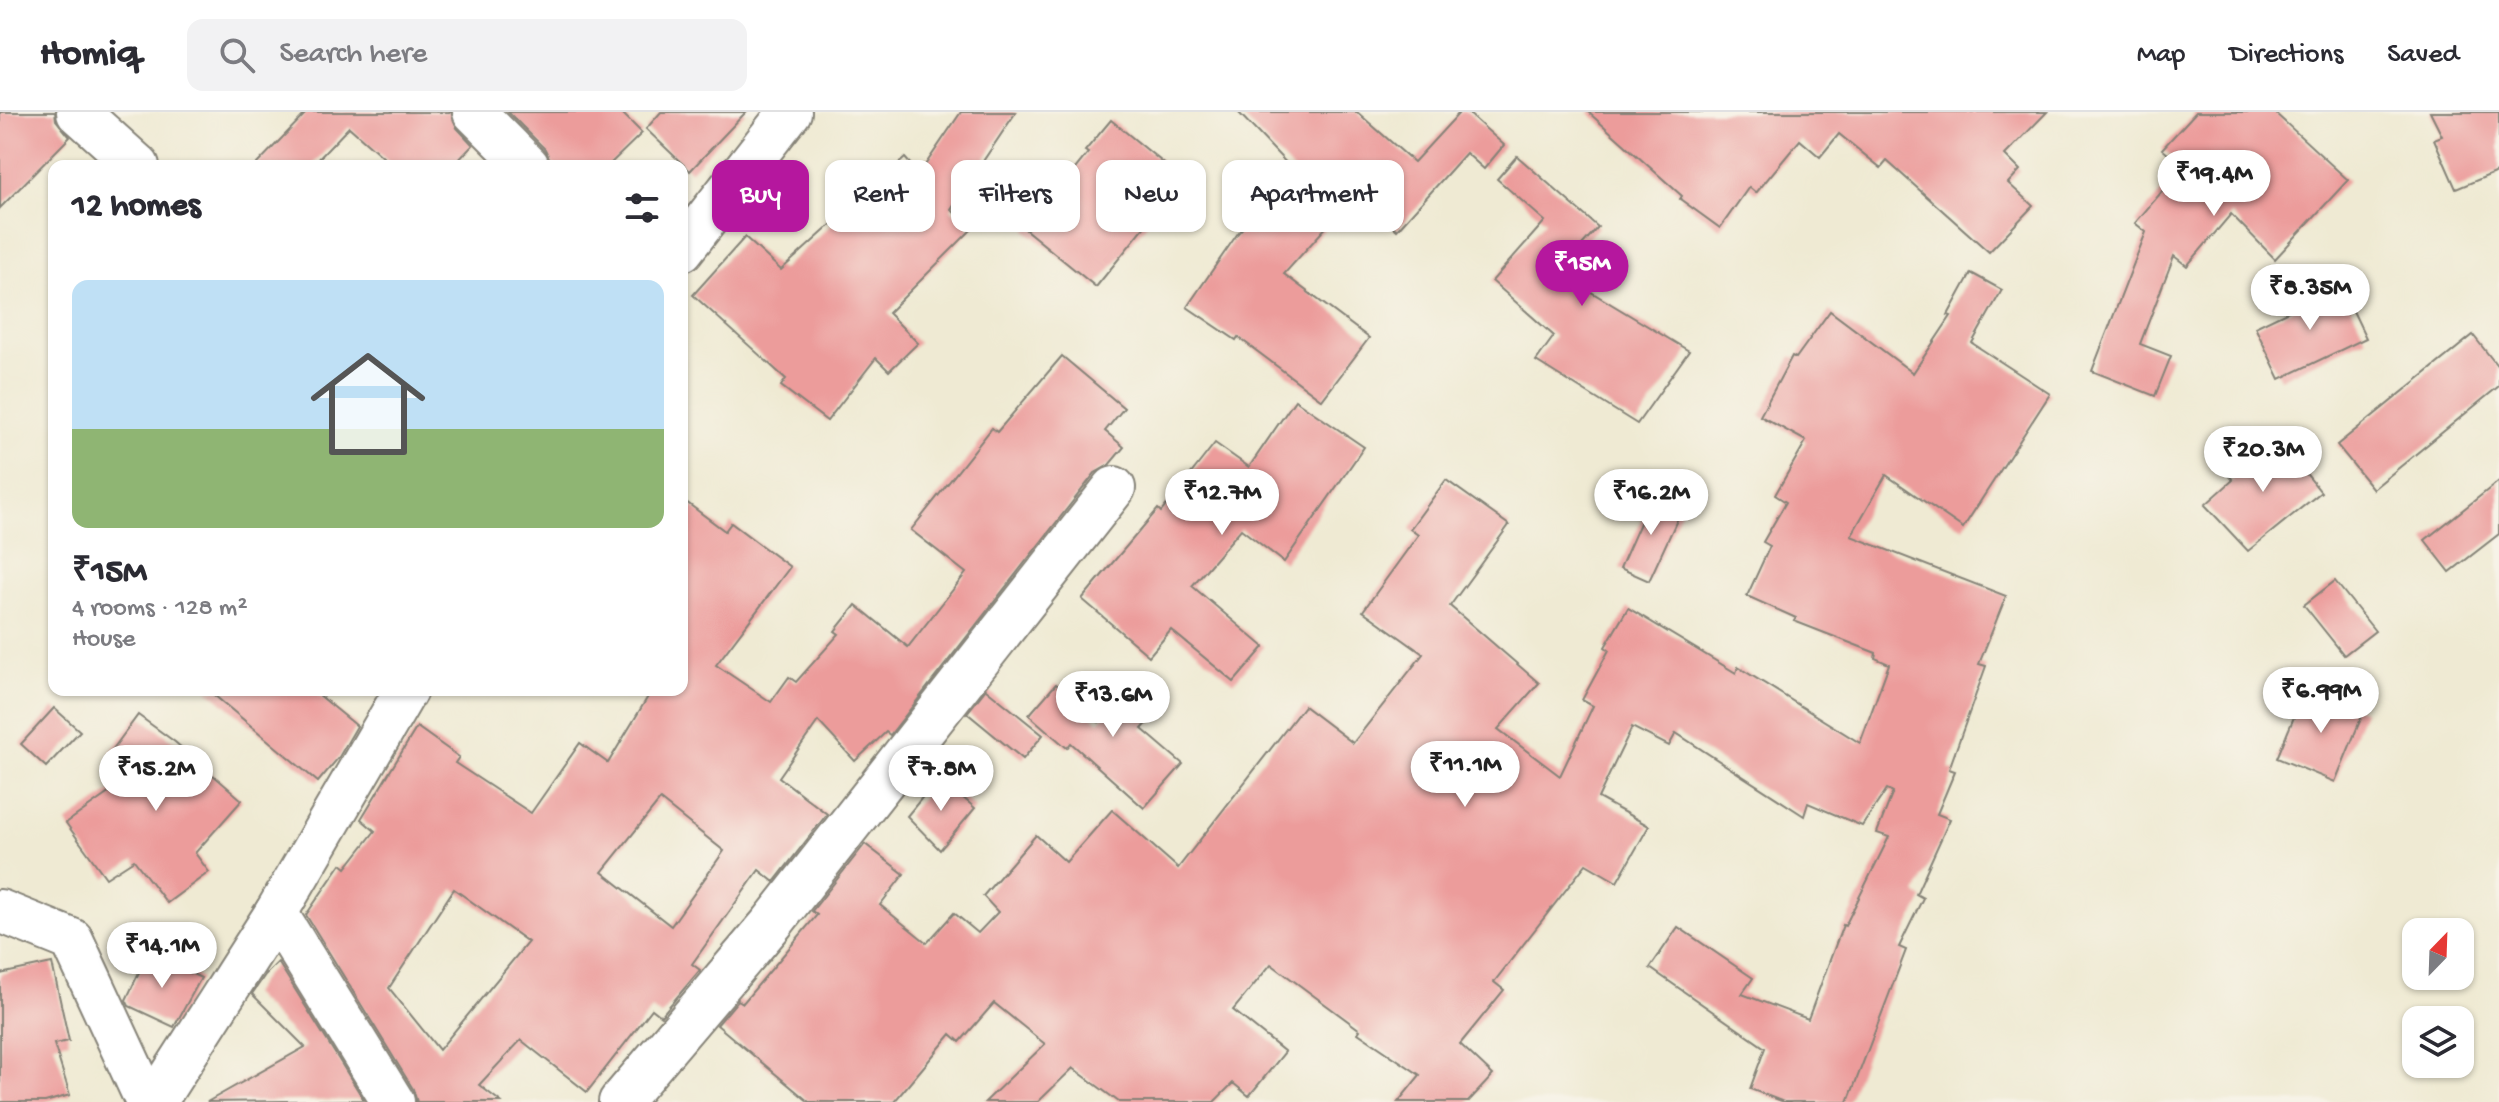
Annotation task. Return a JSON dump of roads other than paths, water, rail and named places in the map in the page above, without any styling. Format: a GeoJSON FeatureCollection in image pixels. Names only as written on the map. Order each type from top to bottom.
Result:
{"type":"FeatureCollection","features":[{"type":"Feature","properties":{"kind":"street"},"geometry":{"type":"LineString","coordinates":[[78,112],[131,160]]}},
{"type":"Feature","properties":{"kind":"street"},"geometry":{"type":"LineString","coordinates":[[474,112],[522,160]]}},
{"type":"Feature","properties":{"kind":"street"},"geometry":{"type":"LineString","coordinates":[[688,242],[790,112]]}},
{"type":"Feature","properties":{"kind":"street"},"geometry":{"type":"LineString","coordinates":[[620,1102],[772,923],[1114,488]]}},
{"type":"Feature","properties":{"kind":"street"},"geometry":{"type":"LineString","coordinates":[[155,1102],[276,913],[403,696]]}},
{"type":"Feature","properties":{"kind":"street"},"geometry":{"type":"LineString","coordinates":[[0,911],[72,940],[147,1102]]}},
{"type":"Feature","properties":{"kind":"street"},"geometry":{"type":"LineString","coordinates":[[276,913],[393,1102]]}}]}
